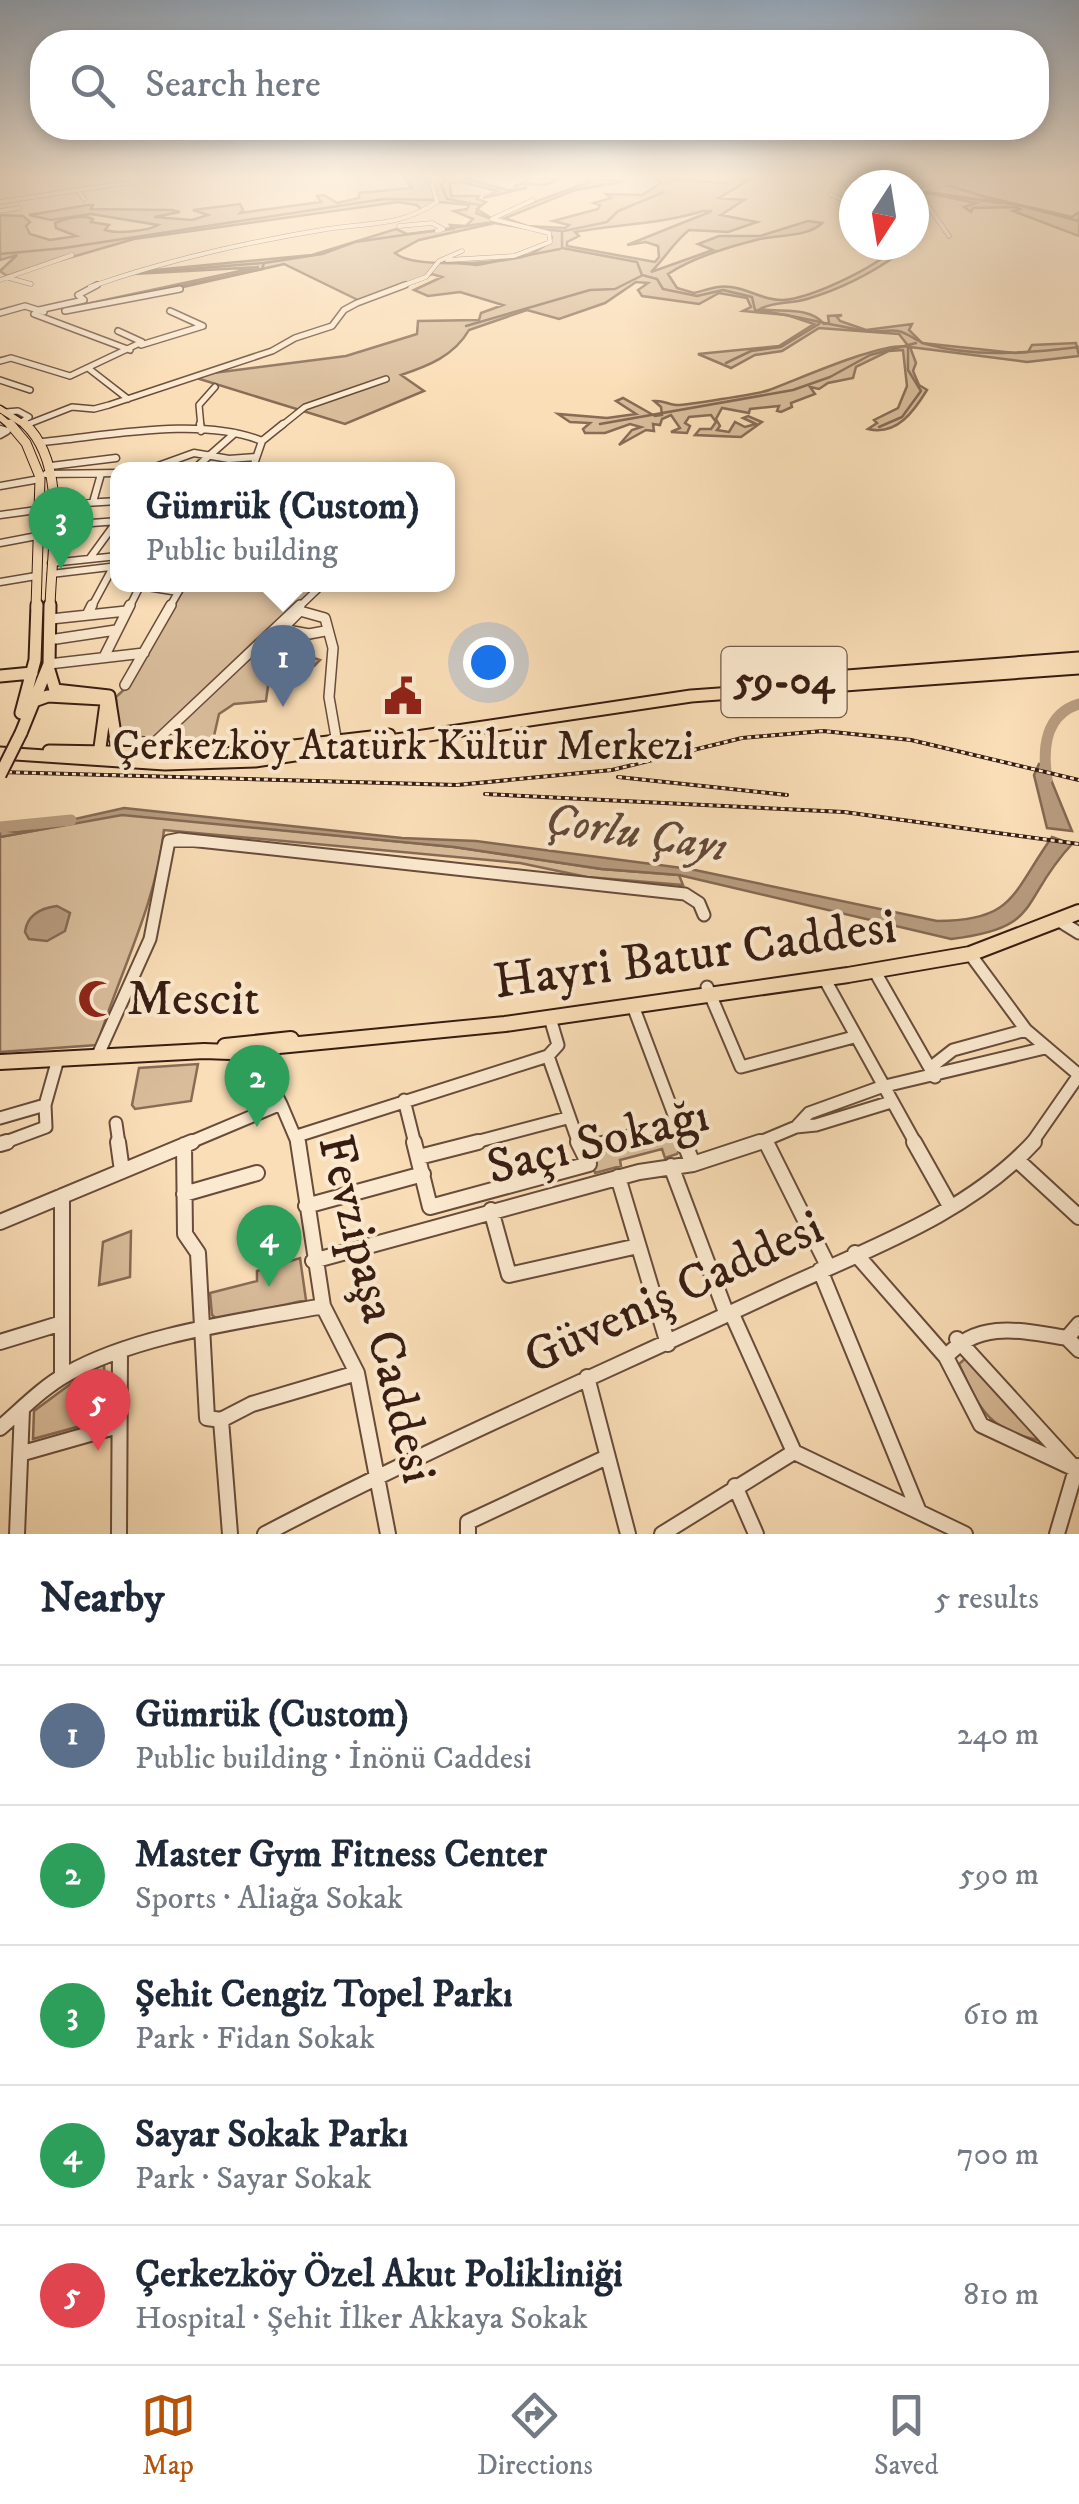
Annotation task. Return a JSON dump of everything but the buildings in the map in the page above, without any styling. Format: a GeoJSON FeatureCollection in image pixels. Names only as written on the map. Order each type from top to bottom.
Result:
{"type":"FeatureCollection","features":[{"type":"Feature","properties":{"kind":"main road"},"geometry":{"type":"LineString","coordinates":[[2,419],[24,424],[42,442],[52,471],[52,688],[109,696],[114,705],[117,756],[103,756],[106,703],[102,698],[48,696],[34,701]]}},
{"type":"Feature","properties":{"kind":"main road"},"geometry":{"type":"LineString","coordinates":[[2,419],[19,430],[36,457],[40,478],[32,673],[18,733],[4,753]]}},
{"type":"Feature","properties":{"kind":"main road","name":"59-04"},"geometry":{"type":"LineString","coordinates":[[4,753],[256,761],[688,690],[1079,658]]}},
{"type":"Feature","properties":{"kind":"main road"},"geometry":{"type":"LineString","coordinates":[[0,775],[49,665]]}},
{"type":"Feature","properties":{"kind":"main road","name":"59-04"},"geometry":{"type":"LineString","coordinates":[[116,745],[182,756],[337,743],[690,696],[1079,668]]}},
{"type":"Feature","properties":{"kind":"main road"},"geometry":{"type":"LineString","coordinates":[[0,676],[32,673]]}},
{"type":"Feature","properties":{"kind":"main road","name":"Hayri Batur Caddesi"},"geometry":{"type":"LineString","coordinates":[[0,1062],[258,1048],[550,1018],[970,954],[1079,912]]}},
{"type":"Feature","properties":{"kind":"street"},"geometry":{"type":"LineString","coordinates":[[39,310],[84,300],[78,295],[82,290],[138,270],[230,250]]}},
{"type":"Feature","properties":{"kind":"street"},"geometry":{"type":"LineString","coordinates":[[442,260],[534,250]]}},
{"type":"Feature","properties":{"kind":"street"},"geometry":{"type":"LineString","coordinates":[[24,424],[72,407],[94,409],[128,399],[272,351],[332,326],[344,310],[426,277],[442,260],[462,252]]}},
{"type":"Feature","properties":{"kind":"street"},"geometry":{"type":"LineString","coordinates":[[3,279],[72,256]]}},
{"type":"Feature","properties":{"kind":"street"},"geometry":{"type":"LineString","coordinates":[[3,279],[31,284]]}},
{"type":"Feature","properties":{"kind":"street"},"geometry":{"type":"LineString","coordinates":[[0,313],[15,307],[57,312],[180,289]]}},
{"type":"Feature","properties":{"kind":"street"},"geometry":{"type":"LineString","coordinates":[[370,298],[380,297]]}},
{"type":"Feature","properties":{"kind":"street"},"geometry":{"type":"LineString","coordinates":[[0,302],[130,350]]}},
{"type":"Feature","properties":{"kind":"street"},"geometry":{"type":"LineString","coordinates":[[0,362],[17,359],[70,376],[140,345],[204,326],[170,310]]}},
{"type":"Feature","properties":{"kind":"street"},"geometry":{"type":"LineString","coordinates":[[118,331],[141,340],[140,345]]}},
{"type":"Feature","properties":{"kind":"street"},"geometry":{"type":"LineString","coordinates":[[88,368],[128,399]]}},
{"type":"Feature","properties":{"kind":"street"},"geometry":{"type":"LineString","coordinates":[[255,462],[262,441],[305,407],[386,379]]}},
{"type":"Feature","properties":{"kind":"street"},"geometry":{"type":"LineString","coordinates":[[0,380],[30,390]]}},
{"type":"Feature","properties":{"kind":"street"},"geometry":{"type":"LineString","coordinates":[[201,431],[199,405],[215,387]]}},
{"type":"Feature","properties":{"kind":"street"},"geometry":{"type":"LineString","coordinates":[[42,442],[201,431],[235,433],[262,441]]}},
{"type":"Feature","properties":{"kind":"street"},"geometry":{"type":"LineString","coordinates":[[204,462],[235,433]]}},
{"type":"Feature","properties":{"kind":"street"},"geometry":{"type":"LineString","coordinates":[[169,462],[194,453],[229,459],[256,458]]}},
{"type":"Feature","properties":{"kind":"street"},"geometry":{"type":"LineString","coordinates":[[0,488],[113,455],[114,462]]}},
{"type":"Feature","properties":{"kind":"street"},"geometry":{"type":"LineString","coordinates":[[52,471],[110,473]]}},
{"type":"Feature","properties":{"kind":"street"},"geometry":{"type":"LineString","coordinates":[[93,502],[101,474]]}},
{"type":"Feature","properties":{"kind":"street"},"geometry":{"type":"LineString","coordinates":[[52,505],[110,501]]}},
{"type":"Feature","properties":{"kind":"street"},"geometry":{"type":"LineString","coordinates":[[0,516],[38,510]]}},
{"type":"Feature","properties":{"kind":"street"},"geometry":{"type":"LineString","coordinates":[[52,526],[110,522]]}},
{"type":"Feature","properties":{"kind":"street"},"geometry":{"type":"LineString","coordinates":[[90,558],[110,531]]}},
{"type":"Feature","properties":{"kind":"street"},"geometry":{"type":"LineString","coordinates":[[0,543],[37,536]]}},
{"type":"Feature","properties":{"kind":"street"},"geometry":{"type":"LineString","coordinates":[[50,568],[110,557]]}},
{"type":"Feature","properties":{"kind":"street"},"geometry":{"type":"LineString","coordinates":[[50,568],[110,567],[88,613]]}},
{"type":"Feature","properties":{"kind":"street"},"geometry":{"type":"LineString","coordinates":[[0,582],[36,576]]}},
{"type":"Feature","properties":{"kind":"street"},"geometry":{"type":"LineString","coordinates":[[103,581],[110,582]]}},
{"type":"Feature","properties":{"kind":"street"},"geometry":{"type":"LineString","coordinates":[[104,657],[137,592]]}},
{"type":"Feature","properties":{"kind":"street"},"geometry":{"type":"LineString","coordinates":[[124,684],[178,592]]}},
{"type":"Feature","properties":{"kind":"street"},"geometry":{"type":"LineString","coordinates":[[116,745],[154,743],[314,592]]}},
{"type":"Feature","properties":{"kind":"street"},"geometry":{"type":"LineString","coordinates":[[51,619],[126,610]]}},
{"type":"Feature","properties":{"kind":"street"},"geometry":{"type":"LineString","coordinates":[[325,631],[309,634],[282,629],[300,611],[325,618],[332,648],[329,696],[337,743]]}},
{"type":"Feature","properties":{"kind":"street"},"geometry":{"type":"LineString","coordinates":[[56,638],[116,630]]}},
{"type":"Feature","properties":{"kind":"street"},"geometry":{"type":"LineString","coordinates":[[49,665],[144,653]]}},
{"type":"Feature","properties":{"kind":"street"},"geometry":{"type":"LineString","coordinates":[[97,1057],[150,939],[169,842],[178,838],[685,894],[699,904],[704,915]]}},
{"type":"Feature","properties":{"kind":"street"},"geometry":{"type":"LineString","coordinates":[[1058,920],[1079,933]]}},
{"type":"Feature","properties":{"kind":"street"},"geometry":{"type":"LineString","coordinates":[[970,954],[1026,1030],[1078,1081]]}},
{"type":"Feature","properties":{"kind":"street"},"geometry":{"type":"LineString","coordinates":[[874,970],[933,1072]]}},
{"type":"Feature","properties":{"kind":"street"},"geometry":{"type":"LineString","coordinates":[[824,978],[950,1206]]}},
{"type":"Feature","properties":{"kind":"street"},"geometry":{"type":"LineString","coordinates":[[708,991],[741,1067],[854,1037]]}},
{"type":"Feature","properties":{"kind":"street"},"geometry":{"type":"LineString","coordinates":[[633,1006],[693,1164]]}},
{"type":"Feature","properties":{"kind":"street"},"geometry":{"type":"LineString","coordinates":[[296,1136],[548,1056],[558,1045],[550,1018]]}},
{"type":"Feature","properties":{"kind":"street"},"geometry":{"type":"LineString","coordinates":[[933,1072],[953,1050],[1026,1030]]}},
{"type":"Feature","properties":{"kind":"street","name":"Fevzipaşa Caddesi"},"geometry":{"type":"LineString","coordinates":[[258,1048],[296,1136],[323,1306],[357,1374],[388,1534]]}},
{"type":"Feature","properties":{"kind":"street"},"geometry":{"type":"LineString","coordinates":[[796,1127],[809,1113],[882,1087],[1045,1048]]}},
{"type":"Feature","properties":{"kind":"street"},"geometry":{"type":"LineString","coordinates":[[430,1207],[589,1164],[567,1118],[548,1056]]}},
{"type":"Feature","properties":{"kind":"street"},"geometry":{"type":"LineString","coordinates":[[0,1144],[46,1128],[45,1105],[58,1059]]}},
{"type":"Feature","properties":{"kind":"street","name":"Güveniş Caddesi"},"geometry":{"type":"LineString","coordinates":[[267,1533],[378,1476],[587,1377],[668,1344],[950,1206],[1017,1160],[1078,1081]]}},
{"type":"Feature","properties":{"kind":"street"},"geometry":{"type":"LineString","coordinates":[[404,1100],[434,1225]]}},
{"type":"Feature","properties":{"kind":"street"},"geometry":{"type":"LineString","coordinates":[[765,1140],[796,1127],[892,1102]]}},
{"type":"Feature","properties":{"kind":"street"},"geometry":{"type":"LineString","coordinates":[[0,1222],[281,1104]]}},
{"type":"Feature","properties":{"kind":"street"},"geometry":{"type":"LineString","coordinates":[[0,1118],[45,1105]]}},
{"type":"Feature","properties":{"kind":"street"},"geometry":{"type":"LineString","coordinates":[[419,1158],[567,1118]]}},
{"type":"Feature","properties":{"kind":"street"},"geometry":{"type":"LineString","coordinates":[[584,1149],[675,1122]]}},
{"type":"Feature","properties":{"kind":"street"},"geometry":{"type":"LineString","coordinates":[[116,1123],[122,1171]]}},
{"type":"Feature","properties":{"kind":"street","name":"Saçı Sokağı"},"geometry":{"type":"LineString","coordinates":[[314,1261],[618,1177],[693,1164],[765,1140],[824,1268]]}},
{"type":"Feature","properties":{"kind":"street"},"geometry":{"type":"LineString","coordinates":[[184,1145],[185,1234],[198,1252],[206,1418],[220,1420],[252,1404],[357,1374]]}},
{"type":"Feature","properties":{"kind":"street"},"geometry":{"type":"LineString","coordinates":[[1017,1160],[1079,1217]]}},
{"type":"Feature","properties":{"kind":"street"},"geometry":{"type":"LineString","coordinates":[[671,1166],[729,1313],[794,1452],[957,1532]]}},
{"type":"Feature","properties":{"kind":"street"},"geometry":{"type":"LineString","coordinates":[[184,1194],[257,1173]]}},
{"type":"Feature","properties":{"kind":"street"},"geometry":{"type":"LineString","coordinates":[[306,1206],[422,1174]]}},
{"type":"Feature","properties":{"kind":"street"},"geometry":{"type":"LineString","coordinates":[[618,1177],[668,1344]]}},
{"type":"Feature","properties":{"kind":"street"},"geometry":{"type":"LineString","coordinates":[[62,1196],[62,1376]]}},
{"type":"Feature","properties":{"kind":"street"},"geometry":{"type":"LineString","coordinates":[[490,1210],[510,1275],[638,1246]]}},
{"type":"Feature","properties":{"kind":"street"},"geometry":{"type":"LineString","coordinates":[[855,1252],[946,1357],[981,1424],[1077,1466]]}},
{"type":"Feature","properties":{"kind":"street"},"geometry":{"type":"LineString","coordinates":[[824,1268],[919,1513]]}},
{"type":"Feature","properties":{"kind":"street"},"geometry":{"type":"LineString","coordinates":[[0,1428],[62,1376],[120,1352],[201,1329],[323,1306]]}},
{"type":"Feature","properties":{"kind":"street"},"geometry":{"type":"LineString","coordinates":[[0,1342],[62,1323]]}},
{"type":"Feature","properties":{"kind":"street"},"geometry":{"type":"LineString","coordinates":[[1067,1338],[1079,1324]]}},
{"type":"Feature","properties":{"kind":"street"},"geometry":{"type":"LineString","coordinates":[[946,1357],[958,1339],[980,1329],[1067,1338],[1079,1350]]}},
{"type":"Feature","properties":{"kind":"street"},"geometry":{"type":"LineString","coordinates":[[958,1339],[1077,1466]]}},
{"type":"Feature","properties":{"kind":"street"},"geometry":{"type":"LineString","coordinates":[[119,1534],[120,1352]]}},
{"type":"Feature","properties":{"kind":"street"},"geometry":{"type":"LineString","coordinates":[[587,1377],[628,1534]]}},
{"type":"Feature","properties":{"kind":"street"},"geometry":{"type":"LineString","coordinates":[[17,1534],[24,1452],[22,1410]]}},
{"type":"Feature","properties":{"kind":"street"},"geometry":{"type":"LineString","coordinates":[[220,1420],[230,1534]]}},
{"type":"Feature","properties":{"kind":"street"},"geometry":{"type":"LineString","coordinates":[[24,1452],[118,1426]]}},
{"type":"Feature","properties":{"kind":"street"},"geometry":{"type":"LineString","coordinates":[[662,1534],[794,1452]]}},
{"type":"Feature","properties":{"kind":"street"},"geometry":{"type":"LineString","coordinates":[[468,1534],[468,1522],[607,1456]]}},
{"type":"Feature","properties":{"kind":"street"},"geometry":{"type":"LineString","coordinates":[[1057,1534],[1077,1466]]}},
{"type":"Feature","properties":{"kind":"street"},"geometry":{"type":"LineString","coordinates":[[735,1486],[756,1534]]}},
{"type":"Feature","properties":{"kind":"shaded area"},"geometry":{"type":"Polygon","coordinates":[[[0,250],[98,250],[7,276],[0,271],[17,255],[0,260],[0,250]]]}},
{"type":"Feature","properties":{"kind":"shaded area"},"geometry":{"type":"Polygon","coordinates":[[[329,250],[401,250],[395,253],[405,258],[456,263],[510,259],[538,250],[587,250],[655,262],[658,250],[670,250],[651,272],[712,250],[723,250],[668,274],[677,288],[694,293],[726,287],[783,300],[824,289],[880,260],[889,260],[832,290],[760,309],[803,312],[824,324],[829,323],[828,316],[842,315],[837,317],[840,321],[866,330],[912,324],[909,330],[922,343],[1015,353],[1028,352],[1032,345],[1076,343],[1079,356],[1027,362],[910,347],[916,363],[913,371],[919,385],[927,390],[896,425],[868,429],[877,423],[874,420],[898,408],[907,386],[903,350],[889,351],[856,367],[853,378],[819,389],[810,387],[815,394],[791,403],[792,407],[781,412],[777,411],[779,406],[750,409],[749,413],[722,408],[716,419],[720,426],[717,430],[729,432],[735,422],[745,427],[756,424],[743,418],[748,416],[762,422],[741,437],[695,435],[700,429],[711,429],[716,422],[711,415],[689,417],[685,423],[690,426],[687,433],[671,432],[680,428],[671,415],[662,419],[660,425],[653,424],[654,431],[646,430],[619,445],[632,430],[641,427],[630,424],[605,433],[585,433],[583,429],[590,423],[570,422],[558,414],[607,418],[636,414],[616,401],[623,398],[655,416],[662,415],[661,407],[654,401],[681,405],[763,392],[881,349],[909,347],[899,334],[819,328],[782,351],[755,355],[731,368],[698,354],[779,346],[814,324],[787,315],[743,311],[751,307],[747,298],[719,293],[699,304],[642,296],[638,290],[648,283],[636,282],[605,303],[559,319],[527,310],[469,330],[448,353],[401,375],[424,391],[345,424],[190,376],[346,356],[417,334],[418,321],[479,320],[481,313],[503,305],[460,292],[428,296],[414,290],[442,277],[432,274],[362,302],[284,264],[96,307],[91,303],[259,267],[133,274],[312,255],[329,250]]]}},
{"type":"Feature","properties":{"kind":"shaded area"},"geometry":{"type":"Polygon","coordinates":[[[182,592],[313,592],[151,742],[134,739],[118,727],[116,697],[130,684],[182,592]]]}},
{"type":"Feature","properties":{"kind":"shaded area"},"geometry":{"type":"Polygon","coordinates":[[[265,641],[320,660],[314,666],[270,671],[266,701],[234,704],[219,714],[211,749],[153,751],[265,641]]]}},
{"type":"Feature","properties":{"kind":"shaded area"},"geometry":{"type":"Polygon","coordinates":[[[1039,764],[1045,765],[1072,831],[1047,828],[1034,775],[1039,764]]]}},
{"type":"Feature","properties":{"kind":"shaded area"},"geometry":{"type":"Polygon","coordinates":[[[124,808],[402,838],[476,841],[690,869],[937,921],[963,920],[997,909],[1019,888],[1052,837],[1072,844],[1016,919],[1002,928],[951,939],[679,875],[602,869],[454,847],[122,815],[0,837],[0,830],[17,832],[124,808]]]}},
{"type":"Feature","properties":{"kind":"shaded area"},"geometry":{"type":"Polygon","coordinates":[[[122,814],[454,847],[601,869],[679,875],[683,885],[587,877],[520,863],[164,830],[145,912],[97,1045],[0,1052],[0,837],[122,814]]]}},
{"type":"Feature","properties":{"kind":"shaded area"},"geometry":{"type":"Polygon","coordinates":[[[57,906],[70,913],[65,931],[47,941],[29,939],[25,932],[32,917],[57,906]]]}},
{"type":"Feature","properties":{"kind":"shaded area"},"geometry":{"type":"Polygon","coordinates":[[[198,1064],[191,1101],[135,1109],[132,1105],[139,1068],[198,1064]]]}},
{"type":"Feature","properties":{"kind":"shaded area"},"geometry":{"type":"Polygon","coordinates":[[[673,1129],[680,1149],[677,1154],[665,1158],[662,1149],[620,1160],[621,1166],[595,1173],[589,1157],[593,1151],[673,1129]]]}},
{"type":"Feature","properties":{"kind":"shaded area"},"geometry":{"type":"Polygon","coordinates":[[[131,1231],[130,1277],[99,1285],[103,1242],[131,1231]]]}},
{"type":"Feature","properties":{"kind":"shaded area"},"geometry":{"type":"Polygon","coordinates":[[[300,1258],[306,1300],[218,1320],[212,1315],[210,1293],[257,1281],[257,1271],[300,1258]]]}},
{"type":"Feature","properties":{"kind":"shaded area"},"geometry":{"type":"Polygon","coordinates":[[[967,1357],[1043,1441],[1010,1432],[989,1416],[959,1364],[967,1357]]]}},
{"type":"Feature","properties":{"kind":"shaded area"},"geometry":{"type":"Polygon","coordinates":[[[99,1363],[104,1365],[106,1419],[33,1439],[34,1411],[99,1363]]]}},
{"type":"Feature","properties":{"kind":"waterway"},"geometry":{"type":"LineString","coordinates":[[0,254],[47,250]]}},
{"type":"Feature","properties":{"kind":"waterway"},"geometry":{"type":"LineString","coordinates":[[158,291],[334,250]]}},
{"type":"Feature","properties":{"kind":"waterway"},"geometry":{"type":"LineString","coordinates":[[458,263],[477,265],[557,250]]}},
{"type":"Feature","properties":{"kind":"waterway"},"geometry":{"type":"LineString","coordinates":[[570,250],[637,262],[642,275],[657,279],[663,289],[697,296],[723,290],[752,297],[755,310],[867,331],[898,331],[945,348],[983,353],[1079,347]]}},
{"type":"Feature","properties":{"kind":"waterway"},"geometry":{"type":"LineString","coordinates":[[141,273],[262,263]]}},
{"type":"Feature","properties":{"kind":"waterway"},"geometry":{"type":"LineString","coordinates":[[466,326],[590,290],[615,289],[641,276]]}},
{"type":"Feature","properties":{"kind":"waterway"},"geometry":{"type":"LineString","coordinates":[[726,363],[751,351],[781,347],[819,324]]}},
{"type":"Feature","properties":{"kind":"waterway"},"geometry":{"type":"LineString","coordinates":[[908,345],[916,343]]}},
{"type":"Feature","properties":{"kind":"waterway"},"geometry":{"type":"LineString","coordinates":[[600,424],[793,390],[830,377],[870,355],[908,345]]}},
{"type":"Feature","properties":{"kind":"waterway"},"geometry":{"type":"LineString","coordinates":[[879,427],[902,417],[921,391],[908,370],[908,345]]}},
{"type":"Feature","properties":{"kind":"waterway","name":"Çorlu Çayı"},"geometry":{"type":"LineString","coordinates":[[1047,779],[1045,755],[1049,733],[1059,715],[1079,704]]}},
{"type":"Feature","properties":{"kind":"waterway","name":"Çorlu Çayı"},"geometry":{"type":"LineString","coordinates":[[0,827],[71,820]]}},
{"type":"Feature","properties":{"kind":"railway"},"geometry":{"type":"LineString","coordinates":[[0,772],[457,785],[612,770],[742,738],[823,731],[911,740],[1079,780]]}},
{"type":"Feature","properties":{"kind":"railway"},"geometry":{"type":"LineString","coordinates":[[618,777],[787,795]]}},
{"type":"Feature","properties":{"kind":"railway"},"geometry":{"type":"LineString","coordinates":[[485,794],[844,812],[1079,844]]}},
{"type":"Feature","properties":{"kind":"place","name":"Şehit Cengiz Topel Parkı"},"geometry":{"type":"Point","coordinates":[61,569]}},
{"type":"Feature","properties":{"kind":"place","name":"Çerkezköy Atatürk Kültür Merkezi"},"geometry":{"type":"Point","coordinates":[403,696]}},
{"type":"Feature","properties":{"kind":"place","name":"Gümrük (Custom)"},"geometry":{"type":"Point","coordinates":[283,707]}},
{"type":"Feature","properties":{"kind":"place","name":"Mescit"},"geometry":{"type":"Point","coordinates":[97,999]}},
{"type":"Feature","properties":{"kind":"place","name":"Master Gym Fitness Center"},"geometry":{"type":"Point","coordinates":[257,1127]}},
{"type":"Feature","properties":{"kind":"place","name":"Sayar Sokak Parkı"},"geometry":{"type":"Point","coordinates":[269,1287]}},
{"type":"Feature","properties":{"kind":"place","name":"Çerkezköy Özel Akut Polikliniği"},"geometry":{"type":"Point","coordinates":[98,1451]}}]}
